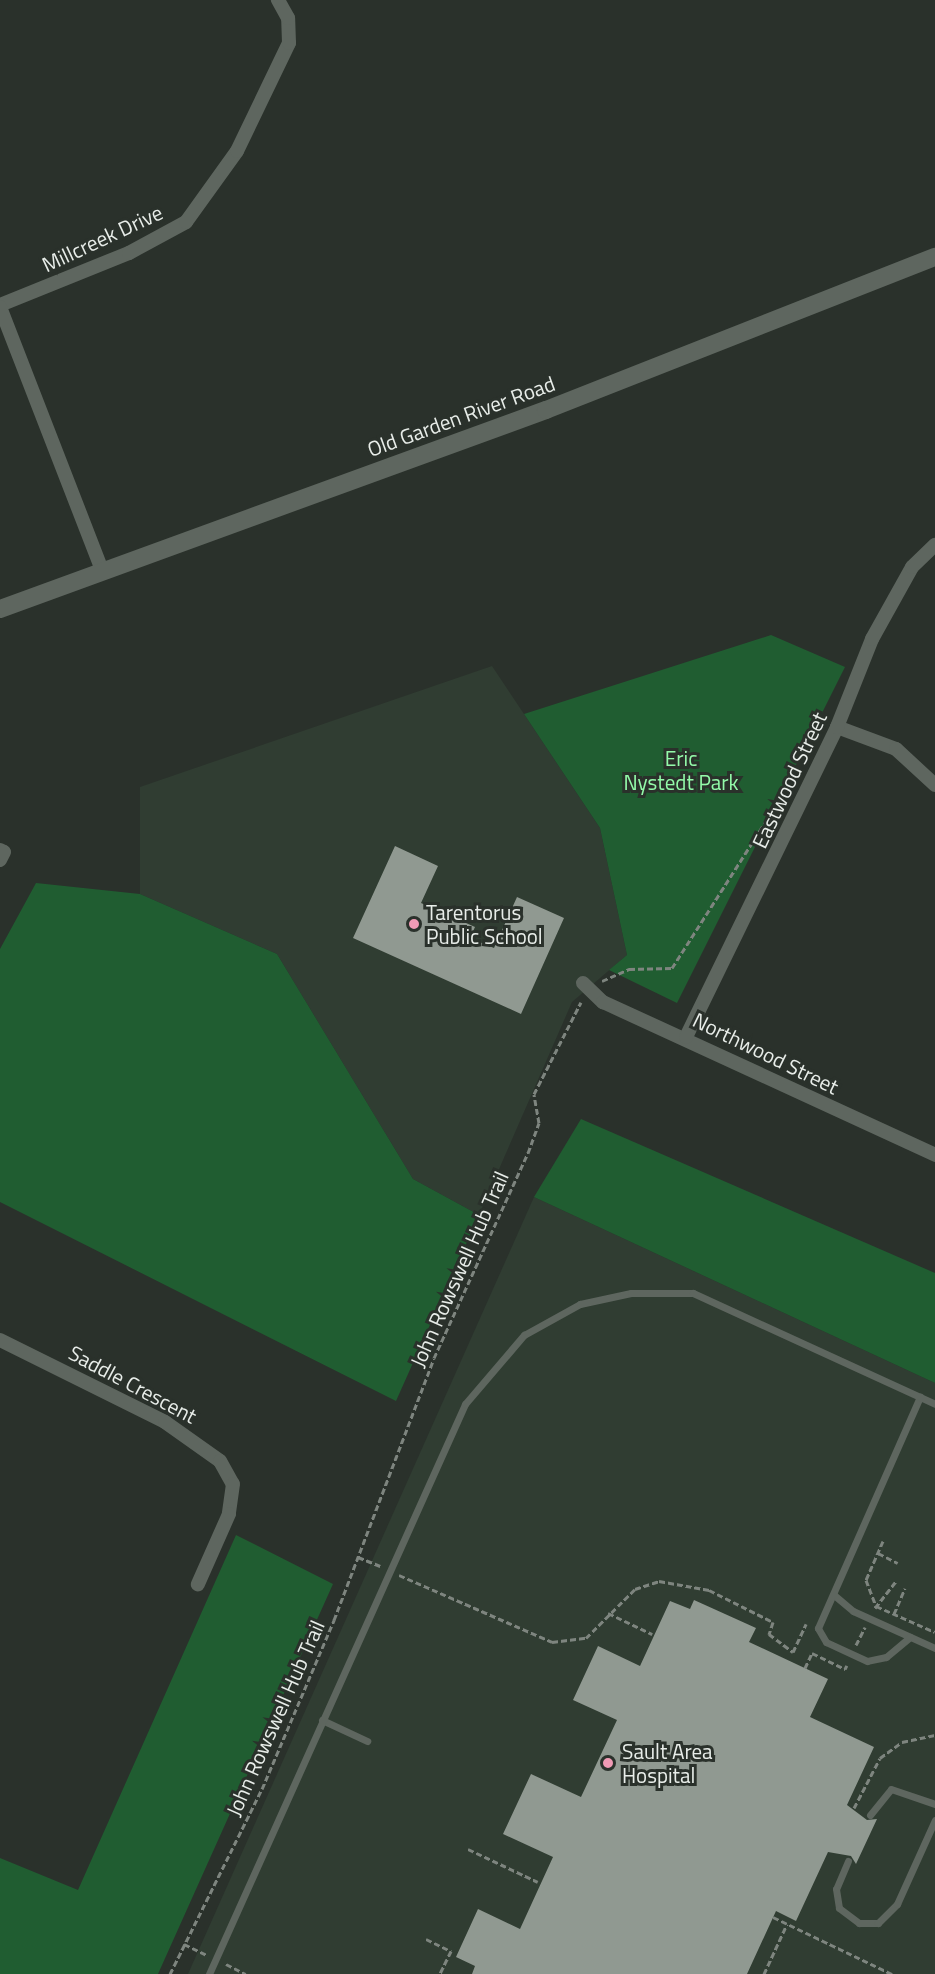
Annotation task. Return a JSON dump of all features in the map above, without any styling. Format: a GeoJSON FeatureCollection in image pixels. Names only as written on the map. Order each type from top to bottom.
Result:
{"type":"FeatureCollection","features":[{"type":"Feature","properties":{"kind":"main road","name":"Old Garden River Road"},"geometry":{"type":"LineString","coordinates":[[0,609],[546,410],[935,257]]}},
{"type":"Feature","properties":{"kind":"street","name":"Millcreek Drive"},"geometry":{"type":"LineString","coordinates":[[102,570],[0,306],[129,253],[186,222],[237,151],[289,43],[288,18],[278,0]]}},
{"type":"Feature","properties":{"kind":"street","name":"Eastwood Street"},"geometry":{"type":"LineString","coordinates":[[686,1037],[837,728],[872,639],[912,567],[935,545]]}},
{"type":"Feature","properties":{"kind":"street"},"geometry":{"type":"LineString","coordinates":[[837,728],[896,749],[935,785]]}},
{"type":"Feature","properties":{"kind":"street","name":"Northwood Street"},"geometry":{"type":"LineString","coordinates":[[587,987],[603,1002],[686,1037],[935,1155]]}},
{"type":"Feature","properties":{"kind":"street","name":"Saddle Crescent"},"geometry":{"type":"LineString","coordinates":[[0,1340],[165,1422],[220,1461],[233,1484],[230,1514],[198,1584]]}},
{"type":"Feature","properties":{"kind":"lane"},"geometry":{"type":"LineString","coordinates":[[209,1974],[465,1404],[524,1335],[580,1304],[631,1293],[693,1293],[935,1404]]}},
{"type":"Feature","properties":{"kind":"lane"},"geometry":{"type":"LineString","coordinates":[[910,1637],[877,1660],[851,1654],[826,1642],[818,1628],[920,1397]]}},
{"type":"Feature","properties":{"kind":"lane"},"geometry":{"type":"LineString","coordinates":[[834,1595],[869,1618],[935,1648]]}},
{"type":"Feature","properties":{"kind":"lane"},"geometry":{"type":"LineString","coordinates":[[322,1720],[367,1741]]}},
{"type":"Feature","properties":{"kind":"lane"},"geometry":{"type":"LineString","coordinates":[[870,1815],[891,1790],[935,1804]]}},
{"type":"Feature","properties":{"kind":"lane"},"geometry":{"type":"LineString","coordinates":[[848,1861],[836,1889],[839,1908],[859,1923],[878,1923],[897,1904],[935,1820]]}},
{"type":"Feature","properties":{"kind":"path","name":"John Rowswell Hub Trail"},"geometry":{"type":"LineString","coordinates":[[170,1974],[262,1789],[358,1557],[434,1358],[528,1153],[539,1123],[534,1094],[571,1015],[587,987],[610,974],[672,968],[797,772]]}},
{"type":"Feature","properties":{"kind":"path"},"geometry":{"type":"LineString","coordinates":[[883,1541],[866,1580],[876,1606],[935,1632]]}},
{"type":"Feature","properties":{"kind":"path"},"geometry":{"type":"LineString","coordinates":[[878,1553],[898,1563]]}},
{"type":"Feature","properties":{"kind":"path"},"geometry":{"type":"LineString","coordinates":[[358,1557],[552,1642],[586,1638],[608,1613],[635,1589],[659,1581],[710,1590],[773,1622],[769,1634],[793,1652],[806,1623],[818,1628]]}},
{"type":"Feature","properties":{"kind":"path"},"geometry":{"type":"LineString","coordinates":[[805,1668],[812,1653],[845,1669],[869,1618],[896,1581]]}},
{"type":"Feature","properties":{"kind":"path"},"geometry":{"type":"LineString","coordinates":[[894,1614],[905,1588]]}},
{"type":"Feature","properties":{"kind":"path"},"geometry":{"type":"LineString","coordinates":[[608,1613],[652,1634]]}},
{"type":"Feature","properties":{"kind":"path"},"geometry":{"type":"LineString","coordinates":[[854,1808],[880,1758],[902,1742],[935,1735]]}},
{"type":"Feature","properties":{"kind":"path"},"geometry":{"type":"LineString","coordinates":[[468,1849],[538,1882]]}},
{"type":"Feature","properties":{"kind":"path"},"geometry":{"type":"LineString","coordinates":[[773,1917],[892,1974]]}},
{"type":"Feature","properties":{"kind":"path"},"geometry":{"type":"LineString","coordinates":[[764,1974],[787,1924]]}},
{"type":"Feature","properties":{"kind":"path"},"geometry":{"type":"LineString","coordinates":[[426,1939],[451,1951],[440,1974]]}},
{"type":"Feature","properties":{"kind":"shaded area","name":"Tarentorus Public School"},"geometry":{"type":"Polygon","coordinates":[[[492,666],[600,828],[627,955],[572,1002],[479,1215],[413,1179],[277,954],[140,894],[140,787],[492,666]]]}},
{"type":"Feature","properties":{"kind":"shaded area","name":"Sault Area Hospital"},"geometry":{"type":"Polygon","coordinates":[[[534,1197],[935,1383],[935,1974],[188,1974],[534,1197]]]}},
{"type":"Feature","properties":{"kind":"green space","name":"Eric Nystedt Park"},"geometry":{"type":"Polygon","coordinates":[[[771,635],[845,667],[677,1003],[609,970],[627,955],[600,828],[524,714],[771,635]]]}},
{"type":"Feature","properties":{"kind":"green space"},"geometry":{"type":"Polygon","coordinates":[[[36,883],[140,894],[277,954],[413,1179],[479,1215],[396,1401],[0,1202],[0,949],[36,883]]]}},
{"type":"Feature","properties":{"kind":"green space"},"geometry":{"type":"Polygon","coordinates":[[[581,1119],[935,1273],[935,1383],[534,1197],[581,1119]]]}},
{"type":"Feature","properties":{"kind":"green space"},"geometry":{"type":"Polygon","coordinates":[[[236,1535],[333,1584],[158,1974],[0,1974],[0,1858],[78,1890],[236,1535]]]}},
{"type":"Feature","properties":{"kind":"building"},"geometry":{"type":"Polygon","coordinates":[[[395,846],[438,866],[421,903],[475,927],[470,938],[494,948],[517,897],[564,918],[521,1014],[353,938],[395,846]]]}},
{"type":"Feature","properties":{"kind":"building"},"geometry":{"type":"Polygon","coordinates":[[[694,1600],[756,1628],[749,1642],[828,1679],[810,1717],[874,1747],[847,1805],[867,1820],[877,1819],[856,1864],[851,1856],[828,1852],[796,1921],[776,1911],[747,1974],[472,1974],[475,1966],[456,1957],[478,1909],[520,1929],[553,1857],[503,1834],[531,1774],[581,1797],[617,1720],[573,1700],[598,1646],[640,1666],[670,1601],[690,1609],[694,1600]]]}},
{"type":"Feature","properties":{"kind":"place","name":"Tarentorus Public School"},"geometry":{"type":"Point","coordinates":[414,924]}},
{"type":"Feature","properties":{"kind":"place","name":"Sault Area Hospital"},"geometry":{"type":"Point","coordinates":[608,1763]}}]}
